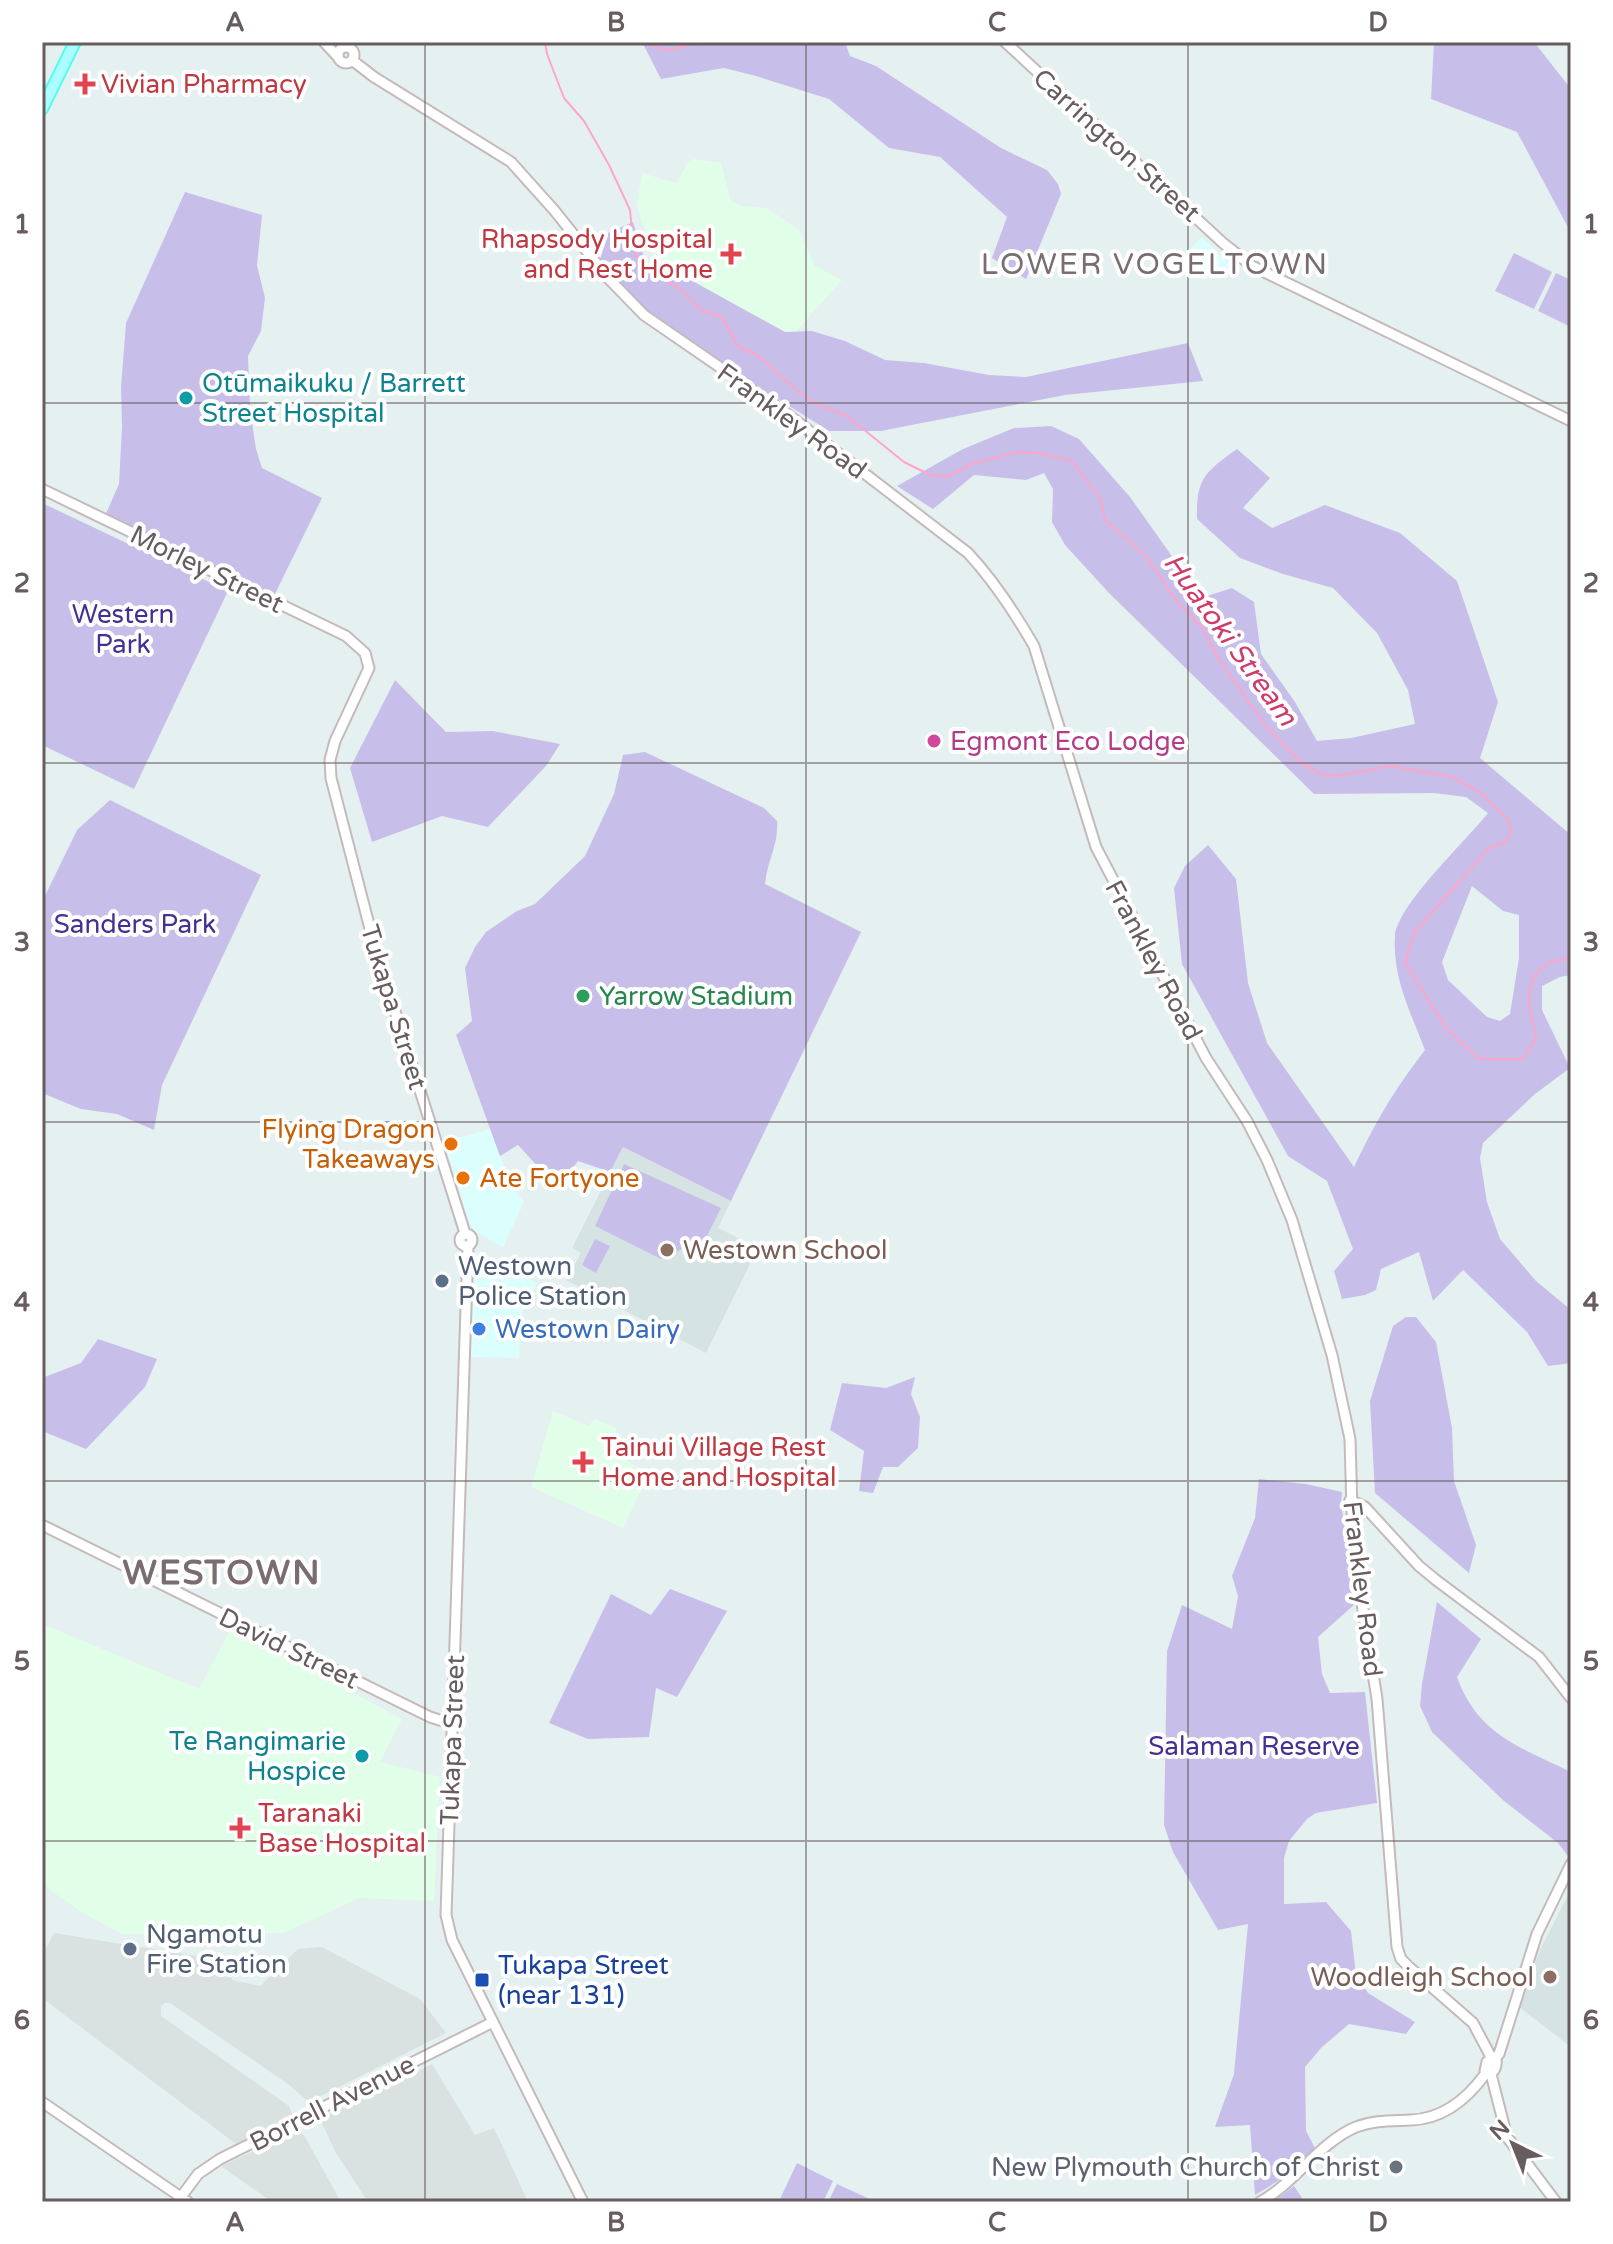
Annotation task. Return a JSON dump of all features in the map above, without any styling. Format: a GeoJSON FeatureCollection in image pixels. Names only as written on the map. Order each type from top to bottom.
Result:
{"type":"FeatureCollection","features":[{"type":"Feature","properties":{"kind":"main road"},"geometry":{"type":"LineString","coordinates":[[42,109],[75,42]]}},
{"type":"Feature","properties":{"kind":"street"},"geometry":{"type":"LineString","coordinates":[[324,42],[345,63],[352,60],[352,50],[333,42]]}},
{"type":"Feature","properties":{"kind":"street","name":"Carrington Street"},"geometry":{"type":"LineString","coordinates":[[1005,42],[1223,243],[1252,266],[1571,421]]}},
{"type":"Feature","properties":{"kind":"street"},"geometry":{"type":"LineString","coordinates":[[338,57],[339,50],[345,47]]}},
{"type":"Feature","properties":{"kind":"street","name":"Frankley Road"},"geometry":{"type":"LineString","coordinates":[[352,60],[374,77],[511,162],[609,279],[657,326],[782,410],[968,553],[985,571],[1021,623],[1034,646],[1089,827],[1105,866],[1206,1058],[1257,1141],[1284,1201],[1316,1296],[1343,1396],[1350,1439],[1353,1546],[1377,1699],[1397,1947],[1401,1959],[1473,2023],[1493,2057]]}},
{"type":"Feature","properties":{"kind":"street","name":"Morley Street"},"geometry":{"type":"LineString","coordinates":[[42,489],[346,636],[361,648],[367,657],[367,674],[332,750],[331,778]]}},
{"type":"Feature","properties":{"kind":"street","name":"Tukapa Street"},"geometry":{"type":"LineString","coordinates":[[331,778],[372,936],[465,1233],[460,1240],[468,1247],[446,1915],[452,1940],[583,2202]]}},
{"type":"Feature","properties":{"kind":"street"},"geometry":{"type":"LineString","coordinates":[[1350,1500],[1365,1507],[1427,1573],[1539,1657],[1571,1698]]}},
{"type":"Feature","properties":{"kind":"street","name":"David Street"},"geometry":{"type":"LineString","coordinates":[[42,1525],[430,1717],[452,1724]]}},
{"type":"Feature","properties":{"kind":"street"},"geometry":{"type":"LineString","coordinates":[[1260,2202],[1284,2187],[1342,2134],[1372,2122],[1414,2120],[1436,2115],[1463,2098],[1496,2066],[1493,2057],[1499,2054],[1537,1934],[1571,1864]]}},
{"type":"Feature","properties":{"kind":"street","name":"Borrell Avenue"},"geometry":{"type":"LineString","coordinates":[[184,2200],[198,2174],[220,2159],[493,2022]]}},
{"type":"Feature","properties":{"kind":"street"},"geometry":{"type":"LineString","coordinates":[[1488,2074],[1507,2137],[1556,2202]]}},
{"type":"Feature","properties":{"kind":"street"},"geometry":{"type":"LineString","coordinates":[[42,2102],[184,2200]]}},
{"type":"Feature","properties":{"kind":"shaded area","name":"Rhapsody Hospital and Rest Home"},"geometry":{"type":"Polygon","coordinates":[[[689,161],[721,163],[731,201],[741,206],[767,208],[799,230],[815,266],[842,280],[791,337],[655,262],[637,206],[642,173],[676,183],[689,161]]]}},
{"type":"Feature","properties":{"kind":"shaded area"},"geometry":{"type":"Polygon","coordinates":[[[1202,237],[1230,265],[1227,271],[1202,280],[1180,260],[1202,237]]]}},
{"type":"Feature","properties":{"kind":"shaded area"},"geometry":{"type":"Polygon","coordinates":[[[490,1129],[513,1189],[524,1202],[503,1247],[476,1232],[470,1224],[444,1142],[490,1129]]]}},
{"type":"Feature","properties":{"kind":"shaded area","name":"Westown School"},"geometry":{"type":"Polygon","coordinates":[[[623,1147],[731,1201],[718,1228],[758,1248],[706,1353],[566,1280],[581,1253],[572,1248],[623,1147]]]}},
{"type":"Feature","properties":{"kind":"shaded area"},"geometry":{"type":"Polygon","coordinates":[[[477,1256],[537,1283],[521,1315],[519,1358],[469,1357],[472,1260],[477,1256]]]}},
{"type":"Feature","properties":{"kind":"shaded area","name":"Tainui Village Rest Home and Hospital"},"geometry":{"type":"Polygon","coordinates":[[[553,1411],[589,1426],[594,1419],[617,1428],[608,1451],[649,1473],[623,1528],[531,1487],[553,1411]]]}},
{"type":"Feature","properties":{"kind":"shaded area","name":"Taranaki Base Hospital"},"geometry":{"type":"Polygon","coordinates":[[[42,1624],[199,1689],[231,1628],[402,1719],[380,1762],[440,1777],[434,1901],[359,1898],[284,1933],[122,1934],[83,1913],[49,1889],[42,1879],[42,1624]]]}},
{"type":"Feature","properties":{"kind":"shaded area","name":"Woodleigh School"},"geometry":{"type":"Polygon","coordinates":[[[1571,1889],[1571,2047],[1518,2006],[1541,1948],[1571,1889]]]}},
{"type":"Feature","properties":{"kind":"shaded area"},"geometry":{"type":"Polygon","coordinates":[[[54,1933],[226,1961],[232,1980],[260,1986],[298,1949],[322,1947],[420,1999],[446,2033],[309,2102],[288,2084],[170,2003],[165,2003],[161,2006],[161,2016],[289,2106],[293,2116],[236,2144],[42,1998],[42,1956],[54,1933]]]}},
{"type":"Feature","properties":{"kind":"shaded area"},"geometry":{"type":"Polygon","coordinates":[[[432,2064],[475,2135],[494,2128],[528,2202],[368,2202],[336,2153],[322,2123],[323,2118],[432,2064]]]}},
{"type":"Feature","properties":{"kind":"shaded area"},"geometry":{"type":"Polygon","coordinates":[[[298,2130],[305,2137],[341,2202],[272,2202],[221,2166],[298,2130]]]}},
{"type":"Feature","properties":{"kind":"green space"},"geometry":{"type":"Polygon","coordinates":[[[642,42],[845,42],[850,56],[876,66],[1001,148],[1047,170],[1058,184],[1061,194],[1026,279],[992,258],[1007,217],[940,157],[889,148],[829,99],[756,76],[724,68],[661,79],[642,42]]]}},
{"type":"Feature","properties":{"kind":"green space"},"geometry":{"type":"Polygon","coordinates":[[[1434,42],[1534,42],[1571,89],[1571,233],[1517,132],[1431,99],[1434,42]]]}},
{"type":"Feature","properties":{"kind":"green space","name":"Otūmaikuku / Barrett Street Hospital"},"geometry":{"type":"Polygon","coordinates":[[[185,192],[262,215],[257,265],[265,298],[261,331],[248,356],[250,409],[256,449],[262,468],[322,498],[274,596],[104,518],[119,484],[126,323],[185,192]]]}},
{"type":"Feature","properties":{"kind":"green space"},"geometry":{"type":"Polygon","coordinates":[[[633,222],[648,270],[678,273],[785,332],[812,331],[845,341],[885,360],[924,363],[989,375],[1026,377],[1188,343],[1203,381],[1065,395],[881,431],[829,431],[642,314],[600,260],[608,233],[633,222]]]}},
{"type":"Feature","properties":{"kind":"green space"},"geometry":{"type":"Polygon","coordinates":[[[1514,253],[1552,272],[1534,309],[1495,291],[1514,253]]]}},
{"type":"Feature","properties":{"kind":"green space"},"geometry":{"type":"Polygon","coordinates":[[[1556,273],[1571,280],[1571,327],[1538,311],[1556,273]]]}},
{"type":"Feature","properties":{"kind":"green space"},"geometry":{"type":"Polygon","coordinates":[[[1051,426],[1079,439],[1130,497],[1192,590],[1204,597],[1232,588],[1254,602],[1261,654],[1295,702],[1317,741],[1351,738],[1415,724],[1408,690],[1377,633],[1333,588],[1240,558],[1197,519],[1198,494],[1210,470],[1237,449],[1270,478],[1243,508],[1272,528],[1325,505],[1400,533],[1457,581],[1498,702],[1480,758],[1571,835],[1571,975],[1542,986],[1542,1010],[1570,1068],[1535,1094],[1483,1143],[1480,1158],[1487,1202],[1500,1239],[1536,1281],[1571,1310],[1571,1363],[1548,1366],[1527,1332],[1463,1270],[1433,1301],[1419,1252],[1381,1269],[1376,1290],[1342,1299],[1334,1271],[1353,1249],[1327,1181],[1288,1156],[1182,964],[1174,888],[1185,866],[1208,845],[1236,879],[1248,983],[1267,1043],[1354,1167],[1386,1106],[1425,1050],[1396,966],[1395,936],[1399,923],[1420,890],[1488,813],[1466,797],[1434,793],[1314,794],[1109,593],[1065,545],[1052,522],[1053,489],[1044,473],[1026,480],[974,475],[933,509],[897,486],[963,449],[1014,428],[1051,426]],[[1472,886],[1442,962],[1448,980],[1487,1017],[1500,1021],[1510,1014],[1519,958],[1519,915],[1503,911],[1472,886]]]}},
{"type":"Feature","properties":{"kind":"green space","name":"Western Park"},"geometry":{"type":"Polygon","coordinates":[[[42,503],[228,591],[134,789],[42,745],[42,503]]]}},
{"type":"Feature","properties":{"kind":"green space"},"geometry":{"type":"Polygon","coordinates":[[[395,680],[446,732],[493,731],[560,744],[546,766],[488,827],[442,816],[372,842],[350,768],[395,680]]]}},
{"type":"Feature","properties":{"kind":"green space"},"geometry":{"type":"Polygon","coordinates":[[[645,752],[764,808],[777,821],[775,845],[765,884],[861,932],[731,1201],[623,1147],[610,1172],[578,1161],[566,1177],[543,1172],[518,1145],[500,1156],[456,1035],[472,1021],[465,968],[475,947],[486,932],[517,911],[535,904],[585,856],[614,794],[623,755],[645,752]]]}},
{"type":"Feature","properties":{"kind":"green space","name":"Sanders Park"},"geometry":{"type":"Polygon","coordinates":[[[110,800],[261,875],[162,1085],[154,1130],[117,1114],[81,1109],[42,1093],[42,902],[77,830],[110,800]]]}},
{"type":"Feature","properties":{"kind":"green space"},"geometry":{"type":"Polygon","coordinates":[[[624,1164],[721,1208],[702,1246],[691,1245],[661,1259],[595,1226],[624,1164]]]}},
{"type":"Feature","properties":{"kind":"green space"},"geometry":{"type":"Polygon","coordinates":[[[595,1239],[610,1246],[596,1273],[582,1265],[595,1239]]]}},
{"type":"Feature","properties":{"kind":"green space"},"geometry":{"type":"Polygon","coordinates":[[[1406,1317],[1416,1317],[1436,1342],[1452,1428],[1454,1481],[1476,1545],[1469,1573],[1375,1493],[1370,1401],[1393,1326],[1406,1317]]]}},
{"type":"Feature","properties":{"kind":"green space"},"geometry":{"type":"Polygon","coordinates":[[[98,1339],[157,1359],[145,1387],[86,1449],[42,1431],[42,1378],[81,1363],[98,1339]]]}},
{"type":"Feature","properties":{"kind":"green space"},"geometry":{"type":"Polygon","coordinates":[[[915,1377],[911,1394],[920,1417],[918,1448],[898,1467],[883,1467],[873,1493],[859,1491],[864,1451],[830,1430],[842,1383],[886,1388],[915,1377]]]}},
{"type":"Feature","properties":{"kind":"green space","name":"Salaman Reserve"},"geometry":{"type":"Polygon","coordinates":[[[1259,1479],[1342,1492],[1355,1604],[1318,1637],[1322,1674],[1330,1693],[1365,1692],[1377,1803],[1316,1813],[1307,1819],[1289,1841],[1284,1858],[1284,1904],[1326,1902],[1351,1931],[1356,1975],[1368,1993],[1415,2022],[1406,2034],[1349,2024],[1321,2048],[1305,2067],[1306,2131],[1315,2148],[1278,2181],[1255,2195],[1250,2125],[1215,2127],[1234,2074],[1248,1924],[1218,1930],[1173,1852],[1164,1825],[1167,1651],[1182,1605],[1232,1629],[1238,1596],[1232,1576],[1255,1518],[1259,1479]]]}},
{"type":"Feature","properties":{"kind":"green space"},"geometry":{"type":"Polygon","coordinates":[[[670,1589],[727,1611],[677,1697],[656,1688],[649,1737],[588,1739],[549,1723],[611,1594],[651,1615],[670,1589]]]}},
{"type":"Feature","properties":{"kind":"green space"},"geometry":{"type":"Polygon","coordinates":[[[1437,1602],[1481,1639],[1457,1677],[1476,1713],[1503,1737],[1571,1772],[1571,1860],[1558,1843],[1504,1801],[1432,1732],[1420,1706],[1437,1602]]]}},
{"type":"Feature","properties":{"kind":"green space"},"geometry":{"type":"Polygon","coordinates":[[[797,2163],[833,2181],[823,2202],[785,2202],[780,2199],[797,2163]]]}},
{"type":"Feature","properties":{"kind":"green space"},"geometry":{"type":"Polygon","coordinates":[[[837,2184],[874,2201],[828,2202],[837,2184]]]}},
{"type":"Feature","properties":{"kind":"green space"},"geometry":{"type":"Polygon","coordinates":[[[1294,2186],[1302,2198],[1298,2202],[1273,2202],[1294,2186]]]}},
{"type":"Feature","properties":{"kind":"waterway","name":"Huatoki Stream"},"geometry":{"type":"LineString","coordinates":[[545,42],[564,98],[584,121],[630,210],[637,256],[670,284],[678,287],[701,310],[722,317],[737,346],[757,355],[800,393],[821,406],[847,416],[904,462],[930,475],[947,477],[971,464],[1018,452],[1072,461],[1100,498],[1105,520],[1145,555],[1178,603],[1200,625],[1220,661],[1266,726],[1301,763],[1323,775],[1335,776],[1391,766],[1452,777],[1478,791],[1508,819],[1511,831],[1507,841],[1488,849],[1414,933],[1405,963],[1446,1028],[1479,1059],[1523,1059],[1536,1038],[1529,1004],[1532,981],[1547,964],[1562,959],[1571,960]]}},
{"type":"Feature","properties":{"kind":"waterway","name":"Huatoki Stream"},"geometry":{"type":"LineString","coordinates":[[646,42],[672,49],[698,42]]}},
{"type":"Feature","properties":{"kind":"place","name":"Vivian Pharmacy"},"geometry":{"type":"Point","coordinates":[85,84]}},
{"type":"Feature","properties":{"kind":"place","name":"Rhapsody Hospital and Rest Home"},"geometry":{"type":"Point","coordinates":[731,254]}},
{"type":"Feature","properties":{"kind":"place","name":"Otūmaikuku / Barrett Street Hospital"},"geometry":{"type":"Point","coordinates":[186,398]}},
{"type":"Feature","properties":{"kind":"place","name":"Egmont Eco Lodge"},"geometry":{"type":"Point","coordinates":[934,741]}},
{"type":"Feature","properties":{"kind":"place","name":"Yarrow Stadium"},"geometry":{"type":"Point","coordinates":[583,996]}},
{"type":"Feature","properties":{"kind":"place","name":"Flying Dragon Takeaways"},"geometry":{"type":"Point","coordinates":[451,1144]}},
{"type":"Feature","properties":{"kind":"place","name":"Ate Fortyone"},"geometry":{"type":"Point","coordinates":[463,1178]}},
{"type":"Feature","properties":{"kind":"place","name":"Westown School"},"geometry":{"type":"Point","coordinates":[667,1250]}},
{"type":"Feature","properties":{"kind":"place","name":"Westown Police Station"},"geometry":{"type":"Point","coordinates":[442,1281]}},
{"type":"Feature","properties":{"kind":"place","name":"Westown Dairy"},"geometry":{"type":"Point","coordinates":[479,1329]}},
{"type":"Feature","properties":{"kind":"place","name":"Tainui Village Rest Home and Hospital"},"geometry":{"type":"Point","coordinates":[583,1462]}},
{"type":"Feature","properties":{"kind":"place","name":"Te Rangimarie Hospice"},"geometry":{"type":"Point","coordinates":[362,1756]}},
{"type":"Feature","properties":{"kind":"place","name":"Taranaki Base Hospital"},"geometry":{"type":"Point","coordinates":[240,1828]}},
{"type":"Feature","properties":{"kind":"place","name":"Ngamotu Fire Station"},"geometry":{"type":"Point","coordinates":[130,1949]}},
{"type":"Feature","properties":{"kind":"place","name":"Woodleigh School"},"geometry":{"type":"Point","coordinates":[1550,1977]}},
{"type":"Feature","properties":{"kind":"place","name":"Tukapa Street (near 131)"},"geometry":{"type":"Point","coordinates":[482,1980]}},
{"type":"Feature","properties":{"kind":"place","name":"New Plymouth Church of Christ"},"geometry":{"type":"Point","coordinates":[1396,2167]}},
{"type":"Feature","properties":{"kind":"district","name":"LOWER VOGELTOWN"},"geometry":{"type":"Point","coordinates":[1155,264]}},
{"type":"Feature","properties":{"kind":"district","name":"WESTOWN"},"geometry":{"type":"Point","coordinates":[222,1572]}}]}
